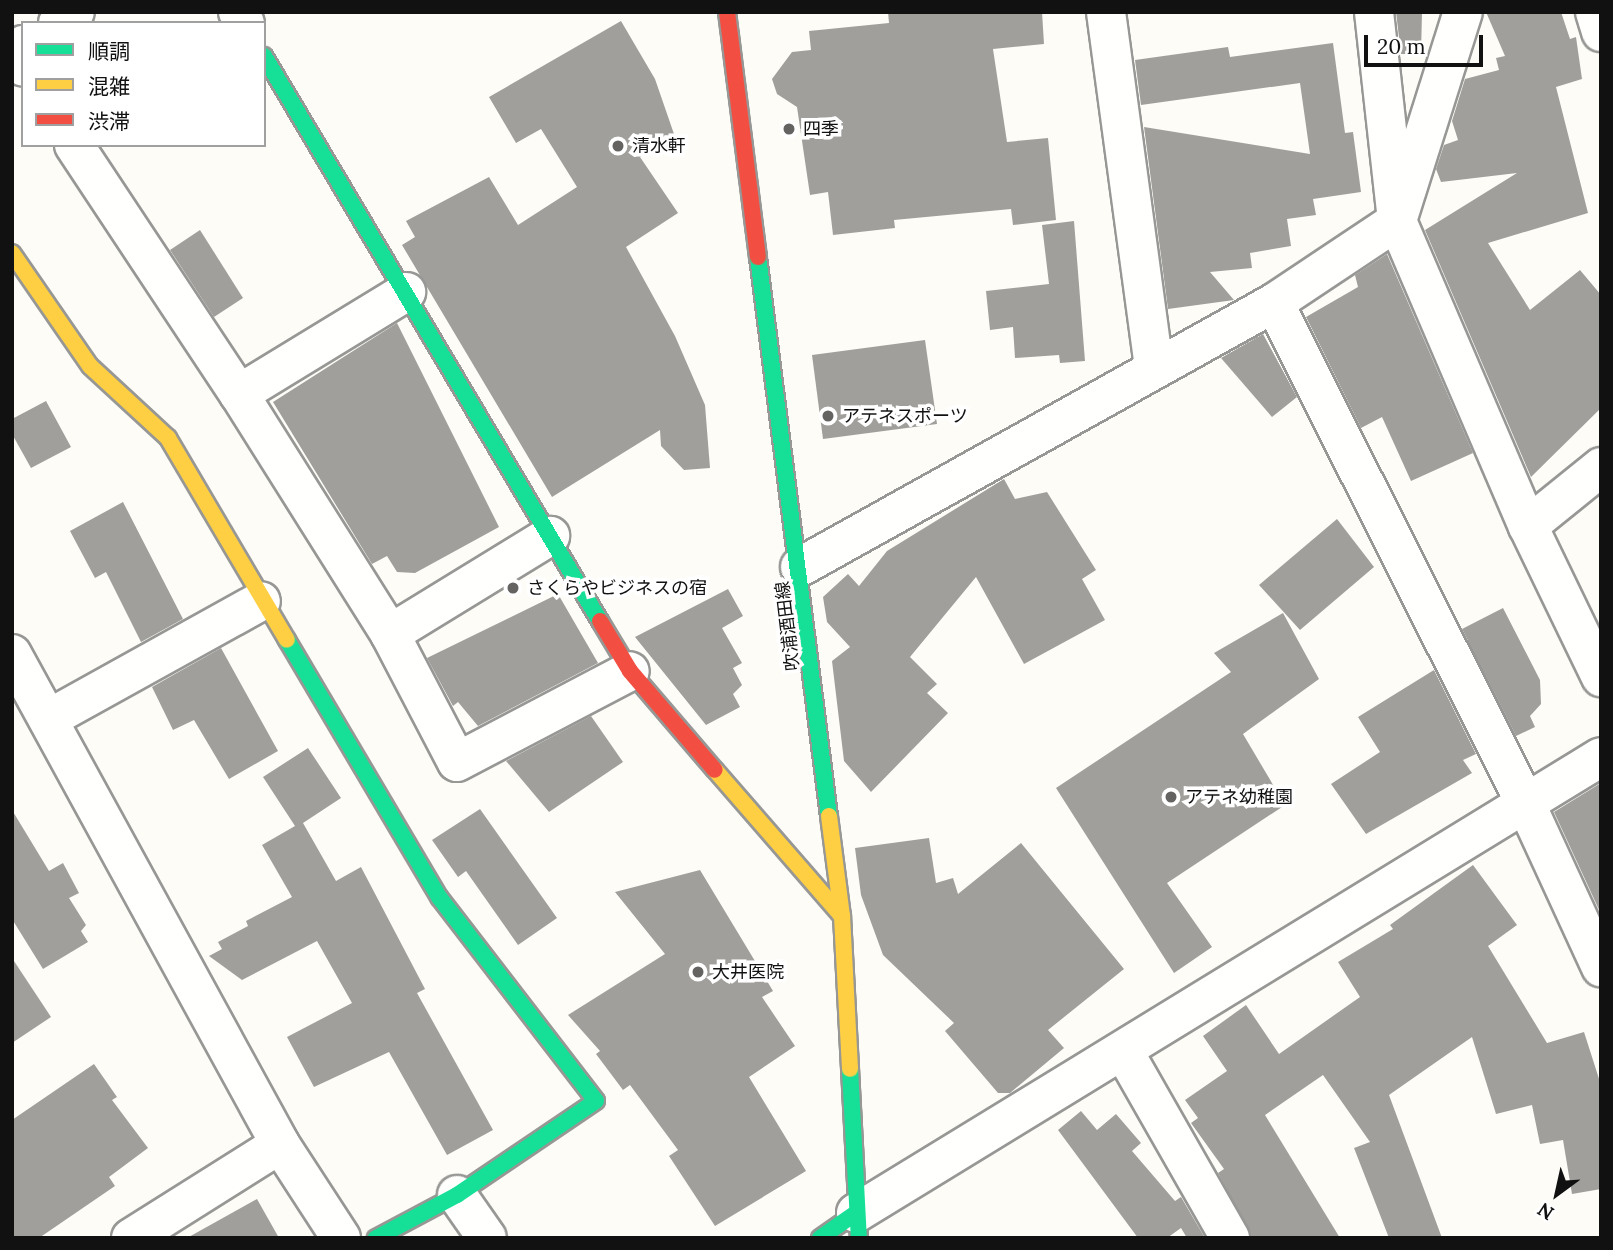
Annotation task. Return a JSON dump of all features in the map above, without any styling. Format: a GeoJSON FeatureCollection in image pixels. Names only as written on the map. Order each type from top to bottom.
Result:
{"type":"FeatureCollection","features":[{"type":"Feature","properties":{"kind":"street","name":"吹浦酒田線"},"geometry":{"type":"LineString","coordinates":[[727,12],[800,566],[842,916],[858,1226]]}},
{"type":"Feature","properties":{"kind":"street"},"geometry":{"type":"LineString","coordinates":[[1106,12],[1154,366]]}},
{"type":"Feature","properties":{"kind":"street"},"geometry":{"type":"LineString","coordinates":[[1374,12],[1397,221],[1528,526],[1601,677]]}},
{"type":"Feature","properties":{"kind":"street"},"geometry":{"type":"LineString","coordinates":[[800,566],[1154,366],[1274,303],[1397,221],[1463,12]]}},
{"type":"Feature","properties":{"kind":"street"},"geometry":{"type":"LineString","coordinates":[[1595,12],[1601,32]]}},
{"type":"Feature","properties":{"kind":"street"},"geometry":{"type":"LineString","coordinates":[[21,46],[12,51],[21,64]]}},
{"type":"Feature","properties":{"kind":"street"},"geometry":{"type":"LineString","coordinates":[[266,59],[630,671],[842,916]]}},
{"type":"Feature","properties":{"kind":"street"},"geometry":{"type":"LineString","coordinates":[[76,147],[239,394],[390,634],[457,762],[630,671]]}},
{"type":"Feature","properties":{"kind":"street"},"geometry":{"type":"LineString","coordinates":[[12,253],[90,366],[168,438],[261,601],[439,897],[596,1101],[457,1195],[376,1238]]}},
{"type":"Feature","properties":{"kind":"street"},"geometry":{"type":"LineString","coordinates":[[239,394],[406,292]]}},
{"type":"Feature","properties":{"kind":"street"},"geometry":{"type":"LineString","coordinates":[[1274,303],[1525,802],[1601,967]]}},
{"type":"Feature","properties":{"kind":"street"},"geometry":{"type":"LineString","coordinates":[[1528,526],[1601,467]]}},
{"type":"Feature","properties":{"kind":"street"},"geometry":{"type":"LineString","coordinates":[[390,634],[550,536]]}},
{"type":"Feature","properties":{"kind":"street"},"geometry":{"type":"LineString","coordinates":[[50,718],[261,601]]}},
{"type":"Feature","properties":{"kind":"street"},"geometry":{"type":"LineString","coordinates":[[12,654],[50,718],[280,1144],[341,1238]]}},
{"type":"Feature","properties":{"kind":"street"},"geometry":{"type":"LineString","coordinates":[[820,1238],[858,1226],[1124,1052],[1601,757]]}},
{"type":"Feature","properties":{"kind":"street"},"geometry":{"type":"LineString","coordinates":[[1124,1052],[1230,1238]]}},
{"type":"Feature","properties":{"kind":"street"},"geometry":{"type":"LineString","coordinates":[[131,1238],[280,1144]]}},
{"type":"Feature","properties":{"kind":"street"},"geometry":{"type":"LineString","coordinates":[[457,1195],[486,1238]]}},
{"type":"Feature","properties":{"kind":"building"},"geometry":{"type":"Polygon","coordinates":[[[888,12],[1042,12],[1044,44],[993,49],[1007,142],[1048,138],[1056,220],[1013,225],[1011,209],[894,220],[895,228],[833,235],[828,192],[810,195],[797,107],[777,94],[772,79],[792,52],[811,50],[809,31],[889,23],[888,12]]]}},
{"type":"Feature","properties":{"kind":"building"},"geometry":{"type":"Polygon","coordinates":[[[1396,12],[1422,12],[1421,54],[1401,54],[1396,12]]]}},
{"type":"Feature","properties":{"kind":"building"},"geometry":{"type":"Polygon","coordinates":[[[1486,12],[1561,12],[1570,39],[1576,37],[1582,79],[1556,87],[1588,213],[1488,243],[1530,310],[1580,270],[1601,295],[1601,408],[1531,477],[1425,230],[1517,173],[1441,182],[1436,169],[1444,145],[1458,140],[1452,121],[1465,79],[1499,70],[1496,58],[1505,56],[1486,12]]]}},
{"type":"Feature","properties":{"kind":"building"},"geometry":{"type":"Polygon","coordinates":[[[621,21],[655,79],[674,134],[640,157],[678,213],[626,247],[675,336],[705,405],[710,468],[684,470],[661,446],[660,430],[552,497],[402,245],[415,237],[406,221],[489,177],[518,225],[577,187],[541,129],[516,143],[489,97],[621,21]]]}},
{"type":"Feature","properties":{"kind":"building"},"geometry":{"type":"Polygon","coordinates":[[[1333,43],[1345,133],[1353,132],[1361,192],[1313,199],[1316,215],[1287,219],[1291,246],[1250,253],[1252,268],[1210,272],[1234,300],[1168,309],[1144,127],[1310,154],[1300,83],[1141,105],[1135,60],[1228,47],[1230,57],[1333,43]]]}},
{"type":"Feature","properties":{"kind":"building"},"geometry":{"type":"Polygon","coordinates":[[[1074,221],[1085,361],[1060,363],[1059,355],[1015,358],[1013,327],[990,330],[986,291],[1049,284],[1042,225],[1074,221]]]}},
{"type":"Feature","properties":{"kind":"building"},"geometry":{"type":"Polygon","coordinates":[[[200,230],[243,298],[214,317],[170,250],[200,230]]]}},
{"type":"Feature","properties":{"kind":"building"},"geometry":{"type":"Polygon","coordinates":[[[1387,254],[1473,453],[1411,481],[1382,417],[1361,428],[1306,317],[1358,287],[1355,275],[1387,254]]]}},
{"type":"Feature","properties":{"kind":"building"},"geometry":{"type":"Polygon","coordinates":[[[397,323],[499,527],[415,573],[397,572],[387,556],[372,564],[273,402],[397,323]]]}},
{"type":"Feature","properties":{"kind":"building"},"geometry":{"type":"Polygon","coordinates":[[[1263,334],[1297,397],[1272,417],[1221,358],[1263,334]]]}},
{"type":"Feature","properties":{"kind":"building"},"geometry":{"type":"Polygon","coordinates":[[[925,340],[937,424],[823,439],[812,355],[925,340]]]}},
{"type":"Feature","properties":{"kind":"building"},"geometry":{"type":"Polygon","coordinates":[[[46,401],[71,447],[31,468],[12,434],[12,419],[46,401]]]}},
{"type":"Feature","properties":{"kind":"building"},"geometry":{"type":"Polygon","coordinates":[[[1004,479],[1015,499],[1047,492],[1096,570],[1082,579],[1105,620],[1024,664],[976,577],[910,657],[937,684],[927,693],[948,713],[871,792],[844,761],[832,661],[850,647],[827,622],[823,597],[848,574],[859,586],[887,551],[1004,479]]]}},
{"type":"Feature","properties":{"kind":"building"},"geometry":{"type":"Polygon","coordinates":[[[123,502],[183,619],[141,642],[106,572],[95,578],[70,531],[123,502]]]}},
{"type":"Feature","properties":{"kind":"building"},"geometry":{"type":"Polygon","coordinates":[[[1337,519],[1374,567],[1300,630],[1259,585],[1337,519]]]}},
{"type":"Feature","properties":{"kind":"building"},"geometry":{"type":"Polygon","coordinates":[[[728,589],[743,616],[722,628],[742,663],[733,668],[742,685],[733,694],[740,707],[706,725],[635,637],[728,589]]]}},
{"type":"Feature","properties":{"kind":"building"},"geometry":{"type":"Polygon","coordinates":[[[558,594],[598,663],[478,726],[458,702],[453,706],[427,658],[558,594]]]}},
{"type":"Feature","properties":{"kind":"building"},"geometry":{"type":"Polygon","coordinates":[[[1503,608],[1540,680],[1541,704],[1530,716],[1535,727],[1516,736],[1462,629],[1503,608]]]}},
{"type":"Feature","properties":{"kind":"building","name":"アテネ幼稚園"},"geometry":{"type":"Polygon","coordinates":[[[1283,613],[1319,679],[1243,734],[1285,805],[1167,883],[1212,947],[1174,973],[1056,788],[1231,672],[1214,653],[1283,613]]]}},
{"type":"Feature","properties":{"kind":"building"},"geometry":{"type":"Polygon","coordinates":[[[221,648],[278,751],[229,779],[194,720],[173,730],[152,687],[221,648]]]}},
{"type":"Feature","properties":{"kind":"building"},"geometry":{"type":"Polygon","coordinates":[[[1434,670],[1476,754],[1463,760],[1472,773],[1366,834],[1331,784],[1380,752],[1358,717],[1434,670]]]}},
{"type":"Feature","properties":{"kind":"building"},"geometry":{"type":"Polygon","coordinates":[[[591,716],[623,762],[549,812],[506,761],[591,716]]]}},
{"type":"Feature","properties":{"kind":"building"},"geometry":{"type":"Polygon","coordinates":[[[308,748],[341,798],[303,823],[336,881],[361,867],[425,989],[417,993],[493,1130],[447,1155],[389,1052],[314,1087],[287,1037],[352,1003],[317,941],[242,980],[209,956],[222,949],[218,942],[248,926],[246,921],[292,897],[262,845],[295,826],[263,777],[308,748]]]}},
{"type":"Feature","properties":{"kind":"building"},"geometry":{"type":"Polygon","coordinates":[[[1601,783],[1601,914],[1554,812],[1601,783]]]}},
{"type":"Feature","properties":{"kind":"building"},"geometry":{"type":"Polygon","coordinates":[[[480,809],[557,918],[518,945],[466,871],[458,877],[432,840],[480,809]]]}},
{"type":"Feature","properties":{"kind":"building"},"geometry":{"type":"Polygon","coordinates":[[[12,810],[49,871],[63,863],[79,893],[69,898],[86,925],[81,931],[88,942],[43,969],[12,919],[12,810]]]}},
{"type":"Feature","properties":{"kind":"building"},"geometry":{"type":"Polygon","coordinates":[[[929,838],[936,883],[953,878],[958,894],[1021,843],[1124,969],[1048,1030],[1064,1048],[1010,1093],[998,1093],[945,1031],[954,1023],[883,955],[861,895],[855,848],[929,838]]]}},
{"type":"Feature","properties":{"kind":"building"},"geometry":{"type":"Polygon","coordinates":[[[1473,865],[1517,925],[1488,946],[1547,1043],[1584,1032],[1601,1085],[1601,1189],[1572,1194],[1563,1140],[1540,1144],[1532,1105],[1496,1114],[1472,1037],[1389,1095],[1442,1238],[1389,1238],[1354,1148],[1370,1142],[1323,1075],[1265,1115],[1340,1238],[1252,1238],[1218,1173],[1224,1169],[1191,1123],[1198,1118],[1185,1100],[1227,1071],[1203,1036],[1246,1005],[1279,1054],[1360,997],[1338,962],[1393,929],[1390,925],[1473,865]]]}},
{"type":"Feature","properties":{"kind":"building"},"geometry":{"type":"Polygon","coordinates":[[[700,870],[773,991],[762,997],[795,1046],[749,1077],[806,1171],[715,1226],[669,1156],[678,1150],[630,1085],[623,1090],[596,1054],[600,1051],[568,1015],[665,954],[615,892],[700,870]]]}},
{"type":"Feature","properties":{"kind":"building"},"geometry":{"type":"Polygon","coordinates":[[[12,958],[51,1017],[12,1043],[12,958]]]}},
{"type":"Feature","properties":{"kind":"building"},"geometry":{"type":"Polygon","coordinates":[[[94,1064],[117,1097],[112,1100],[148,1148],[109,1177],[115,1186],[39,1238],[12,1238],[12,1120],[94,1064]]]}},
{"type":"Feature","properties":{"kind":"building"},"geometry":{"type":"Polygon","coordinates":[[[1081,1111],[1097,1130],[1116,1114],[1141,1143],[1132,1151],[1175,1201],[1181,1197],[1205,1238],[1187,1238],[1181,1228],[1167,1238],[1138,1238],[1058,1130],[1081,1111]]]}},
{"type":"Feature","properties":{"kind":"building"},"geometry":{"type":"Polygon","coordinates":[[[257,1199],[279,1238],[187,1238],[257,1199]]]}},
{"type":"Feature","properties":{"kind":"traffic: fast"},"geometry":{"type":"LineString","coordinates":[[266,59],[600,621]]}},
{"type":"Feature","properties":{"kind":"traffic: fast"},"geometry":{"type":"LineString","coordinates":[[758,257],[829,816]]}},
{"type":"Feature","properties":{"kind":"traffic: fast"},"geometry":{"type":"LineString","coordinates":[[287,640],[439,897],[596,1101],[457,1195],[376,1238]]}},
{"type":"Feature","properties":{"kind":"traffic: fast"},"geometry":{"type":"LineString","coordinates":[[850,1069],[859,1238]]}},
{"type":"Feature","properties":{"kind":"traffic: fast"},"geometry":{"type":"LineString","coordinates":[[820,1238],[856,1213]]}},
{"type":"Feature","properties":{"kind":"traffic: slow"},"geometry":{"type":"LineString","coordinates":[[12,253],[90,366],[168,438],[287,640]]}},
{"type":"Feature","properties":{"kind":"traffic: slow"},"geometry":{"type":"LineString","coordinates":[[715,770],[842,916]]}},
{"type":"Feature","properties":{"kind":"traffic: slow"},"geometry":{"type":"LineString","coordinates":[[829,816],[842,916],[850,1069]]}},
{"type":"Feature","properties":{"kind":"traffic: jam"},"geometry":{"type":"LineString","coordinates":[[727,12],[758,257]]}},
{"type":"Feature","properties":{"kind":"traffic: jam"},"geometry":{"type":"LineString","coordinates":[[600,621],[630,671],[715,770]]}},
{"type":"Feature","properties":{"kind":"place","name":"四季"},"geometry":{"type":"Point","coordinates":[789,129]}},
{"type":"Feature","properties":{"kind":"place","name":"清水軒"},"geometry":{"type":"Point","coordinates":[618,146]}},
{"type":"Feature","properties":{"kind":"place","name":"アテネスポーツ"},"geometry":{"type":"Point","coordinates":[828,416]}},
{"type":"Feature","properties":{"kind":"place","name":"さくらやビジネスの宿"},"geometry":{"type":"Point","coordinates":[513,588]}},
{"type":"Feature","properties":{"kind":"place","name":"アテネ幼稚園"},"geometry":{"type":"Point","coordinates":[1171,797]}},
{"type":"Feature","properties":{"kind":"place","name":"大井医院"},"geometry":{"type":"Point","coordinates":[698,972]}}]}
